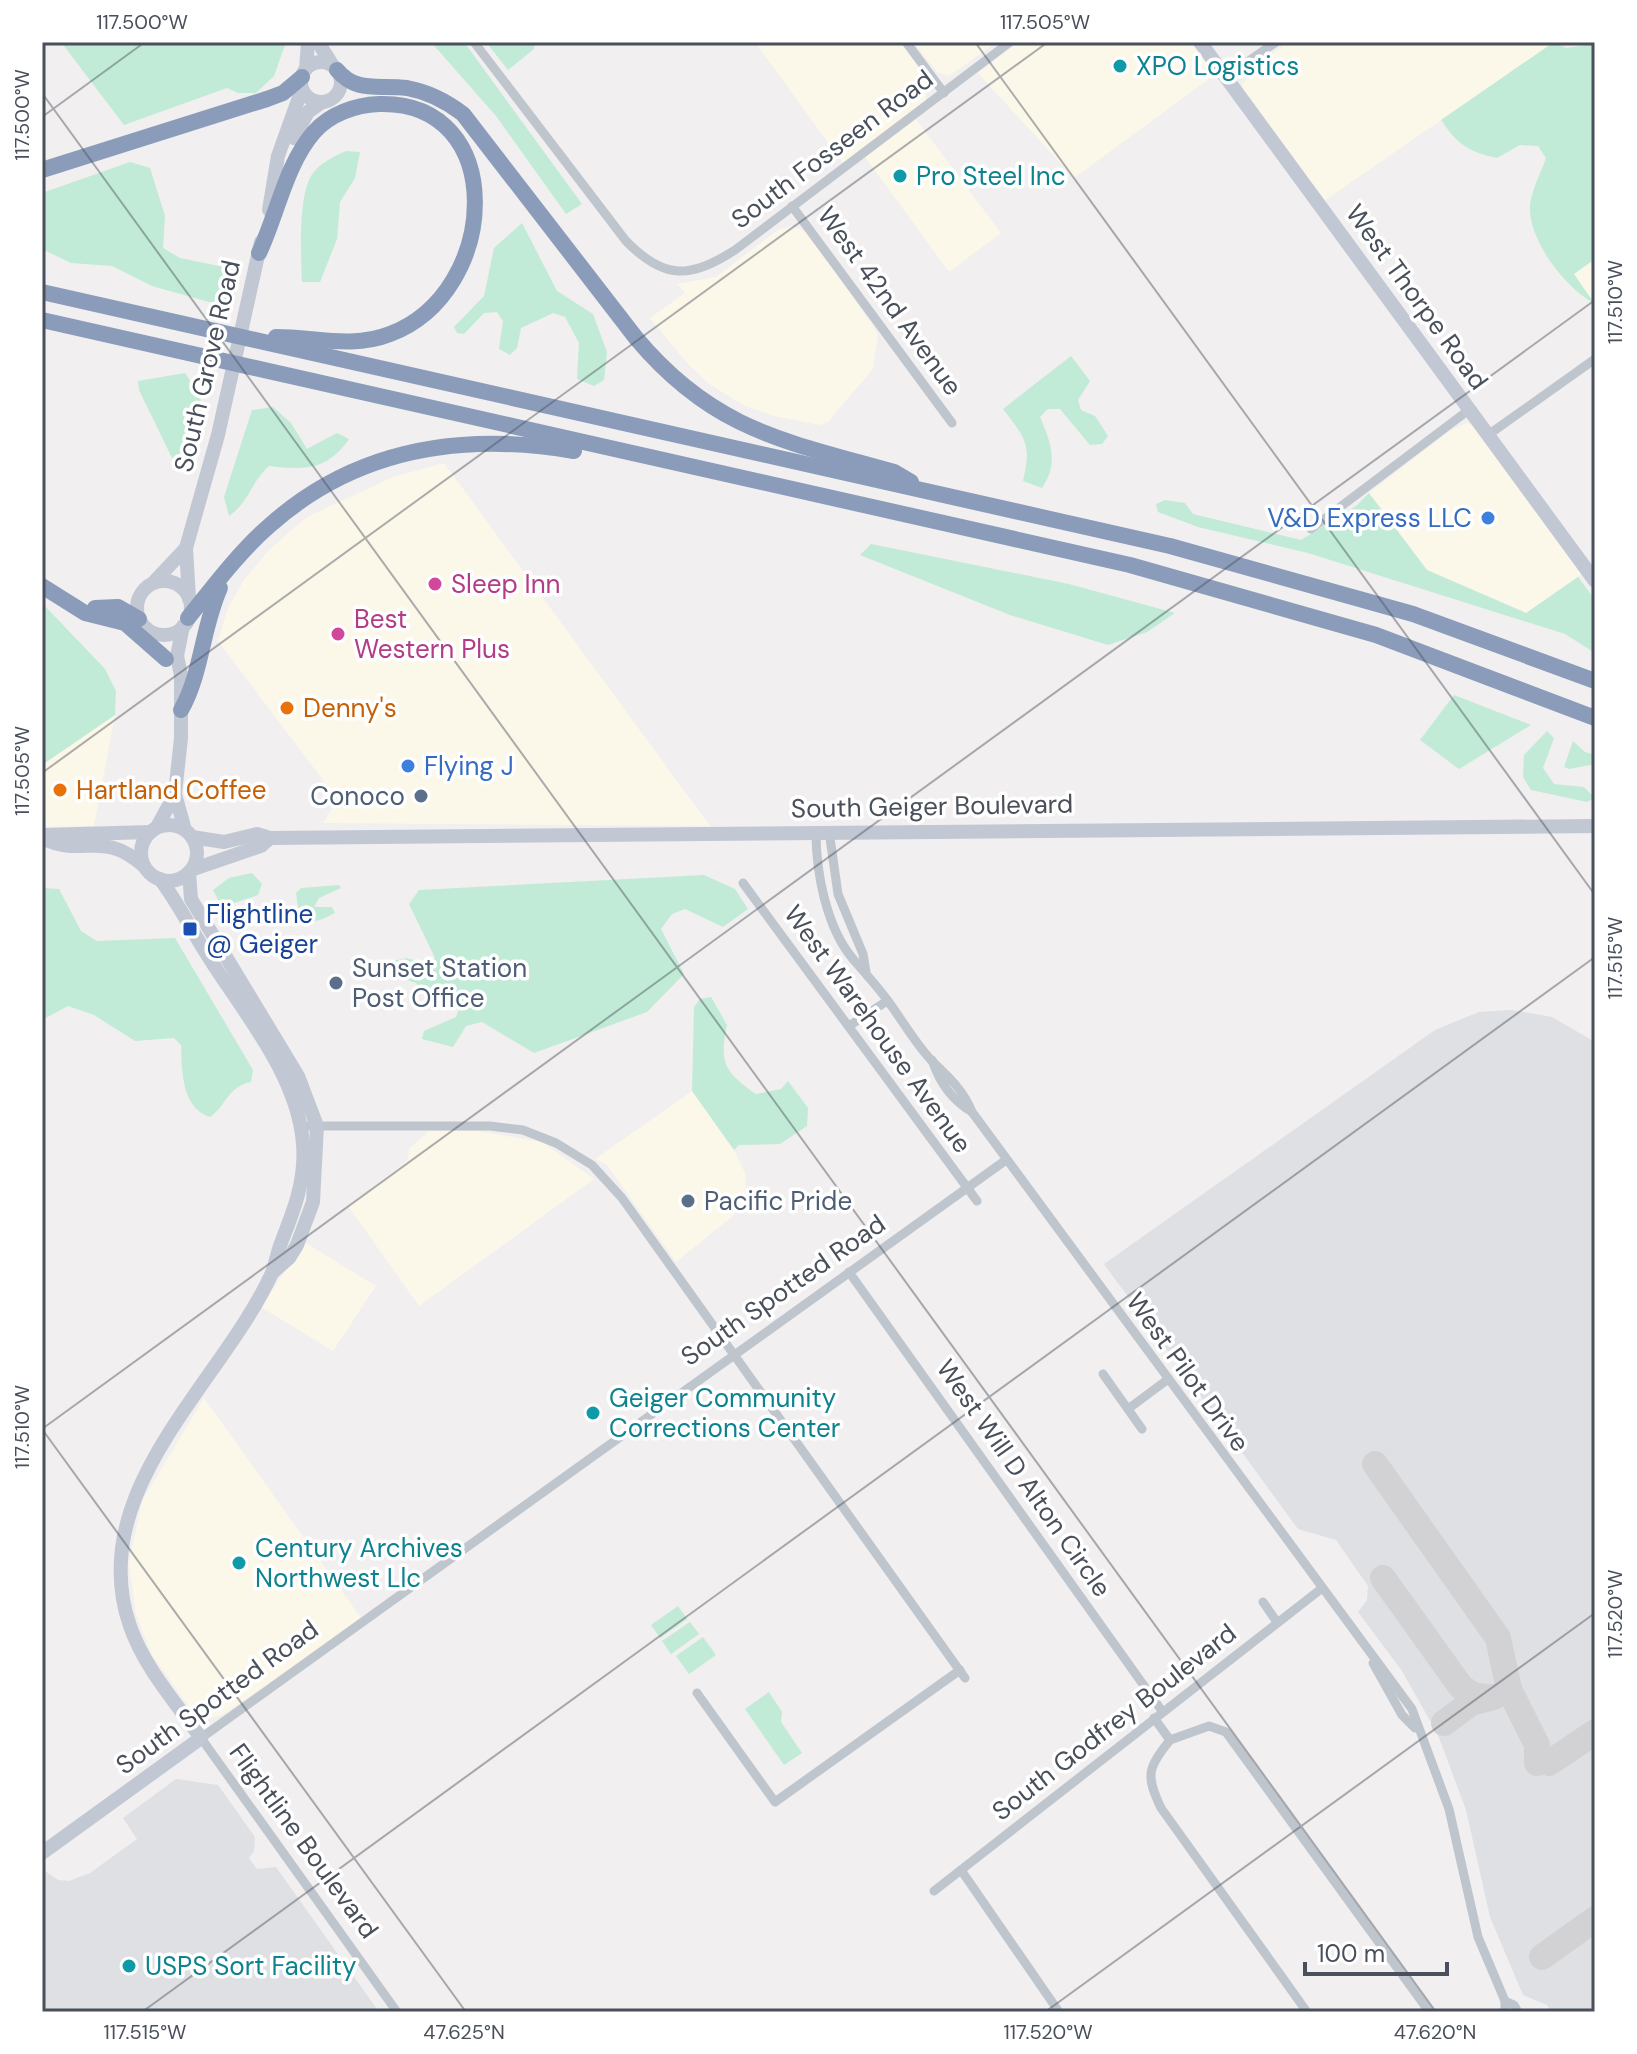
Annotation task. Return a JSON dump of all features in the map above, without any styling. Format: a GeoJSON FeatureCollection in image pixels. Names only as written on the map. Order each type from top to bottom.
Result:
{"type":"FeatureCollection","features":[{"type":"Feature","properties":{"kind":"highway"},"geometry":{"type":"LineString","coordinates":[[335,68],[354,85],[421,92],[445,101],[463,114],[663,371],[701,402],[757,432],[894,472],[926,491]]}},
{"type":"Feature","properties":{"kind":"highway"},"geometry":{"type":"LineString","coordinates":[[42,170],[267,99],[283,93],[303,78]]}},
{"type":"Feature","properties":{"kind":"highway"},"geometry":{"type":"LineString","coordinates":[[252,340],[278,336],[323,342],[364,340],[388,335],[428,311],[454,280],[469,247],[476,195],[467,160],[446,130],[420,113],[386,104],[352,108],[323,124],[306,144],[259,253]]}},
{"type":"Feature","properties":{"kind":"highway"},"geometry":{"type":"LineString","coordinates":[[42,292],[1274,572],[1413,614],[1595,681]]}},
{"type":"Feature","properties":{"kind":"highway"},"geometry":{"type":"LineString","coordinates":[[42,320],[1197,583],[1376,635],[1595,718]]}},
{"type":"Feature","properties":{"kind":"highway"},"geometry":{"type":"LineString","coordinates":[[186,622],[267,527],[308,495],[340,478],[404,453],[435,447],[502,441],[577,452],[619,451]]}},
{"type":"Feature","properties":{"kind":"highway"},"geometry":{"type":"LineString","coordinates":[[181,703],[193,689],[211,608],[232,566]]}},
{"type":"Feature","properties":{"kind":"highway"},"geometry":{"type":"LineString","coordinates":[[42,586],[73,606],[125,623],[166,659]]}},
{"type":"Feature","properties":{"kind":"highway"},"geometry":{"type":"LineString","coordinates":[[73,606],[118,607],[145,625]]}},
{"type":"Feature","properties":{"kind":"main road","name":"South Grove Road"},"geometry":{"type":"LineString","coordinates":[[189,600],[186,548],[227,394],[273,194],[278,156],[303,78],[308,42]]}},
{"type":"Feature","properties":{"kind":"main road"},"geometry":{"type":"LineString","coordinates":[[318,42],[335,68],[339,90],[330,100],[322,102],[311,99],[303,78],[321,62],[335,68]]}},
{"type":"Feature","properties":{"kind":"main road","name":"West Thorpe Road"},"geometry":{"type":"LineString","coordinates":[[1200,42],[1595,581]]}},
{"type":"Feature","properties":{"kind":"main road","name":"South Grove Road"},"geometry":{"type":"LineString","coordinates":[[273,194],[303,119],[322,102]]}},
{"type":"Feature","properties":{"kind":"main road","name":"South Grove Road"},"geometry":{"type":"LineString","coordinates":[[153,583],[186,548]]}},
{"type":"Feature","properties":{"kind":"main road"},"geometry":{"type":"LineString","coordinates":[[42,837],[69,846],[113,845],[160,879],[177,880],[190,871],[196,854],[175,794],[181,703],[177,656],[189,600],[179,586],[171,582],[153,583],[138,602],[145,625],[166,659],[181,703]]}},
{"type":"Feature","properties":{"kind":"main road"},"geometry":{"type":"LineString","coordinates":[[145,625],[168,634],[186,622]]}},
{"type":"Feature","properties":{"kind":"main road"},"geometry":{"type":"LineString","coordinates":[[144,866],[141,850],[175,794]]}},
{"type":"Feature","properties":{"kind":"main road"},"geometry":{"type":"LineString","coordinates":[[42,837],[176,826],[188,834]]}},
{"type":"Feature","properties":{"kind":"main road","name":"South Geiger Boulevard"},"geometry":{"type":"LineString","coordinates":[[188,834],[224,842],[257,834],[270,838],[1595,826]]}},
{"type":"Feature","properties":{"kind":"main road","name":"South Geiger Boulevard"},"geometry":{"type":"LineString","coordinates":[[190,871],[261,846],[270,838]]}},
{"type":"Feature","properties":{"kind":"main road","name":"Flightline Boulevard"},"geometry":{"type":"LineString","coordinates":[[190,871],[191,899],[298,1076],[317,1126],[313,1202],[297,1245],[289,1258],[273,1272]]}},
{"type":"Feature","properties":{"kind":"main road","name":"Flightline Boulevard"},"geometry":{"type":"LineString","coordinates":[[160,879],[182,909],[273,1059],[300,1126],[304,1165],[300,1193],[273,1272],[144,1478],[128,1513],[120,1571],[129,1625],[146,1659],[201,1738]]}},
{"type":"Feature","properties":{"kind":"main road","name":"South Spotted Road"},"geometry":{"type":"LineString","coordinates":[[42,1853],[201,1738]]}},
{"type":"Feature","properties":{"kind":"street","name":"South Fosseen Road"},"geometry":{"type":"LineString","coordinates":[[474,42],[626,241],[648,263],[672,272],[692,270],[723,258],[1010,42]]}},
{"type":"Feature","properties":{"kind":"street"},"geometry":{"type":"LineString","coordinates":[[906,42],[944,93]]}},
{"type":"Feature","properties":{"kind":"street"},"geometry":{"type":"LineString","coordinates":[[1226,77],[1276,42]]}},
{"type":"Feature","properties":{"kind":"street","name":"West 42nd Avenue"},"geometry":{"type":"LineString","coordinates":[[792,206],[952,423]]}},
{"type":"Feature","properties":{"kind":"street"},"geometry":{"type":"LineString","coordinates":[[1488,435],[1595,359]]}},
{"type":"Feature","properties":{"kind":"street"},"geometry":{"type":"LineString","coordinates":[[1311,529],[1470,409]]}},
{"type":"Feature","properties":{"kind":"street","name":"West Pilot Drive"},"geometry":{"type":"LineString","coordinates":[[823,831],[819,874],[829,911],[851,958],[866,972],[932,1060],[947,1072],[966,1097],[972,1112],[1006,1160],[1412,1709],[1417,1730],[1449,1809],[1478,1937],[1505,2007],[1514,2005],[1518,2012]]}},
{"type":"Feature","properties":{"kind":"street","name":"West Warehouse Avenue"},"geometry":{"type":"LineString","coordinates":[[743,883],[977,1201]]}},
{"type":"Feature","properties":{"kind":"street"},"geometry":{"type":"LineString","coordinates":[[849,1026],[887,1001]]}},
{"type":"Feature","properties":{"kind":"street"},"geometry":{"type":"LineString","coordinates":[[300,1126],[490,1126],[523,1130],[556,1143],[592,1165],[622,1198],[962,1674],[775,1802],[697,1693]]}},
{"type":"Feature","properties":{"kind":"street","name":"South Spotted Road"},"geometry":{"type":"LineString","coordinates":[[201,1738],[1006,1160]]}},
{"type":"Feature","properties":{"kind":"street","name":"West Will D Alton Circle"},"geometry":{"type":"LineString","coordinates":[[849,1272],[1158,1715],[1170,1740]]}},
{"type":"Feature","properties":{"kind":"street"},"geometry":{"type":"LineString","coordinates":[[1103,1374],[1142,1429]]}},
{"type":"Feature","properties":{"kind":"street"},"geometry":{"type":"LineString","coordinates":[[1128,1409],[1167,1380]]}},
{"type":"Feature","properties":{"kind":"street","name":"South Godfrey Boulevard"},"geometry":{"type":"LineString","coordinates":[[934,1891],[1321,1589]]}},
{"type":"Feature","properties":{"kind":"street"},"geometry":{"type":"LineString","coordinates":[[1263,1602],[1277,1622]]}},
{"type":"Feature","properties":{"kind":"street"},"geometry":{"type":"LineString","coordinates":[[1307,2012],[1161,1808],[1151,1786],[1151,1765],[1170,1740],[1209,1726],[1226,1732],[1428,2010]]}},
{"type":"Feature","properties":{"kind":"street","name":"Flightline Boulevard"},"geometry":{"type":"LineString","coordinates":[[201,1738],[397,2012]]}},
{"type":"Feature","properties":{"kind":"street"},"geometry":{"type":"LineString","coordinates":[[961,1870],[1059,2012]]}},
{"type":"Feature","properties":{"kind":"shaded area"},"geometry":{"type":"Polygon","coordinates":[[[755,42],[901,42],[927,79],[926,101],[843,163],[755,42]]]}},
{"type":"Feature","properties":{"kind":"shaded area"},"geometry":{"type":"Polygon","coordinates":[[[913,42],[997,42],[949,76],[937,72],[913,42]]]}},
{"type":"Feature","properties":{"kind":"shaded area"},"geometry":{"type":"Polygon","coordinates":[[[1019,42],[1193,42],[1217,73],[1074,178],[978,73],[1019,42]]]}},
{"type":"Feature","properties":{"kind":"shaded area"},"geometry":{"type":"Polygon","coordinates":[[[1288,42],[1554,42],[1324,201],[1242,91],[1242,85],[1255,67],[1288,42]]]}},
{"type":"Feature","properties":{"kind":"shaded area"},"geometry":{"type":"Polygon","coordinates":[[[916,119],[1001,233],[949,272],[865,157],[916,119]]]}},
{"type":"Feature","properties":{"kind":"shaded area"},"geometry":{"type":"Polygon","coordinates":[[[792,226],[809,233],[878,334],[873,369],[828,422],[820,425],[774,416],[743,405],[709,384],[687,363],[650,318],[685,293],[677,284],[716,277],[778,230],[792,226]]]}},
{"type":"Feature","properties":{"kind":"shaded area"},"geometry":{"type":"Polygon","coordinates":[[[1595,259],[1595,305],[1573,274],[1595,259]]]}},
{"type":"Feature","properties":{"kind":"shaded area"},"geometry":{"type":"Polygon","coordinates":[[[1467,423],[1474,426],[1583,573],[1527,613],[1427,570],[1369,493],[1451,430],[1467,423]]]}},
{"type":"Feature","properties":{"kind":"shaded area"},"geometry":{"type":"Polygon","coordinates":[[[444,463],[710,826],[323,823],[338,800],[218,641],[228,608],[244,580],[269,550],[307,517],[393,477],[444,463]]]}},
{"type":"Feature","properties":{"kind":"shaded area"},"geometry":{"type":"Polygon","coordinates":[[[115,715],[94,826],[42,827],[42,765],[115,715]]]}},
{"type":"Feature","properties":{"kind":"shaded area"},"geometry":{"type":"Polygon","coordinates":[[[1512,1010],[1552,1017],[1595,1042],[1595,2012],[1552,2012],[1547,2005],[1523,1995],[1490,1917],[1466,1810],[1438,1735],[1402,1671],[1358,1612],[1367,1600],[1368,1586],[1336,1540],[1298,1529],[1104,1264],[1435,1030],[1479,1012],[1512,1010]]]}},
{"type":"Feature","properties":{"kind":"shaded area"},"geometry":{"type":"Polygon","coordinates":[[[692,1091],[734,1150],[745,1173],[746,1189],[743,1202],[733,1216],[676,1262],[607,1165],[595,1159],[692,1091]]]}},
{"type":"Feature","properties":{"kind":"shaded area"},"geometry":{"type":"Polygon","coordinates":[[[429,1131],[477,1131],[542,1142],[594,1179],[419,1306],[348,1206],[408,1160],[409,1149],[429,1131]]]}},
{"type":"Feature","properties":{"kind":"shaded area"},"geometry":{"type":"Polygon","coordinates":[[[304,1242],[376,1286],[333,1351],[261,1307],[304,1242]]]}},
{"type":"Feature","properties":{"kind":"shaded area"},"geometry":{"type":"Polygon","coordinates":[[[204,1398],[361,1618],[222,1715],[206,1719],[192,1711],[152,1655],[136,1615],[129,1563],[142,1501],[204,1398]]]}},
{"type":"Feature","properties":{"kind":"shaded area"},"geometry":{"type":"Polygon","coordinates":[[[176,1779],[218,1785],[255,1837],[254,1851],[249,1858],[257,1869],[276,1867],[379,2012],[42,2012],[42,1873],[45,1871],[58,1880],[69,1881],[90,1873],[137,1839],[123,1818],[176,1779]]]}},
{"type":"Feature","properties":{"kind":"green space"},"geometry":{"type":"Polygon","coordinates":[[[61,42],[286,42],[274,76],[256,93],[238,93],[227,88],[124,125],[61,42]]]}},
{"type":"Feature","properties":{"kind":"green space"},"geometry":{"type":"Polygon","coordinates":[[[431,42],[464,42],[582,204],[566,214],[496,116],[431,42]]]}},
{"type":"Feature","properties":{"kind":"green space"},"geometry":{"type":"Polygon","coordinates":[[[486,42],[535,42],[534,49],[508,70],[486,42]]]}},
{"type":"Feature","properties":{"kind":"green space"},"geometry":{"type":"Polygon","coordinates":[[[1554,42],[1566,48],[1595,44],[1595,259],[1574,274],[1594,303],[1561,275],[1535,234],[1530,206],[1546,158],[1538,146],[1520,145],[1497,158],[1487,156],[1464,146],[1441,120],[1554,42]]]}},
{"type":"Feature","properties":{"kind":"green space"},"geometry":{"type":"Polygon","coordinates":[[[346,151],[360,152],[355,178],[340,202],[337,239],[320,282],[302,282],[301,228],[307,186],[318,168],[346,151]]]}},
{"type":"Feature","properties":{"kind":"green space"},"geometry":{"type":"Polygon","coordinates":[[[130,162],[150,168],[165,216],[163,248],[180,258],[224,267],[233,276],[236,302],[209,302],[152,286],[112,266],[71,263],[42,249],[42,193],[130,162]]]}},
{"type":"Feature","properties":{"kind":"green space"},"geometry":{"type":"Polygon","coordinates":[[[522,223],[557,291],[593,314],[607,352],[604,380],[594,386],[577,379],[579,343],[565,317],[553,313],[521,328],[517,348],[510,355],[499,349],[503,321],[497,312],[484,313],[464,334],[457,333],[454,327],[484,296],[494,248],[522,223]]]}},
{"type":"Feature","properties":{"kind":"green space"},"geometry":{"type":"Polygon","coordinates":[[[1071,356],[1090,381],[1078,400],[1081,410],[1095,416],[1108,436],[1102,444],[1090,445],[1060,409],[1048,409],[1040,417],[1050,444],[1052,461],[1042,488],[1023,481],[1027,458],[1025,442],[1003,409],[1071,356]]]}},
{"type":"Feature","properties":{"kind":"green space"},"geometry":{"type":"Polygon","coordinates":[[[185,373],[199,394],[205,420],[182,462],[173,460],[139,390],[138,381],[185,373]]]}},
{"type":"Feature","properties":{"kind":"green space"},"geometry":{"type":"Polygon","coordinates":[[[273,407],[291,423],[307,449],[337,433],[349,439],[341,450],[323,463],[303,468],[269,466],[229,516],[224,497],[252,410],[273,407]]]}},
{"type":"Feature","properties":{"kind":"green space"},"geometry":{"type":"Polygon","coordinates":[[[1369,493],[1427,570],[1526,613],[1578,577],[1595,600],[1595,653],[1565,634],[1308,553],[1198,527],[1158,512],[1156,504],[1165,500],[1185,503],[1193,514],[1301,540],[1356,506],[1369,493]]]}},
{"type":"Feature","properties":{"kind":"green space"},"geometry":{"type":"Polygon","coordinates":[[[871,544],[1069,584],[1175,613],[1147,632],[1108,645],[1010,615],[860,555],[871,544]]]}},
{"type":"Feature","properties":{"kind":"green space"},"geometry":{"type":"Polygon","coordinates":[[[42,603],[105,669],[116,691],[115,715],[42,765],[42,603]]]}},
{"type":"Feature","properties":{"kind":"green space"},"geometry":{"type":"Polygon","coordinates":[[[1454,695],[1531,725],[1459,769],[1420,740],[1454,695]]]}},
{"type":"Feature","properties":{"kind":"green space"},"geometry":{"type":"Polygon","coordinates":[[[1547,731],[1554,738],[1543,768],[1554,784],[1584,787],[1595,798],[1587,802],[1531,790],[1523,777],[1524,755],[1547,731]]]}},
{"type":"Feature","properties":{"kind":"green space"},"geometry":{"type":"Polygon","coordinates":[[[1573,741],[1585,752],[1595,755],[1595,764],[1569,769],[1564,767],[1573,741]]]}},
{"type":"Feature","properties":{"kind":"green space"},"geometry":{"type":"Polygon","coordinates":[[[252,873],[262,884],[258,895],[222,907],[213,890],[229,878],[252,873]]]}},
{"type":"Feature","properties":{"kind":"green space"},"geometry":{"type":"Polygon","coordinates":[[[704,875],[735,889],[748,909],[723,927],[685,909],[672,914],[661,929],[684,974],[647,1012],[534,1053],[482,1022],[466,1026],[453,1047],[422,1039],[424,1031],[456,1017],[460,1007],[455,1000],[427,998],[416,983],[392,975],[385,963],[406,958],[431,965],[435,958],[409,904],[419,890],[704,875]]]}},
{"type":"Feature","properties":{"kind":"green space"},"geometry":{"type":"Polygon","coordinates":[[[339,885],[341,888],[319,898],[314,907],[332,907],[335,913],[306,923],[288,920],[298,907],[296,893],[301,888],[339,885]]]}},
{"type":"Feature","properties":{"kind":"green space"},"geometry":{"type":"Polygon","coordinates":[[[42,888],[59,889],[81,931],[97,941],[175,938],[253,1070],[251,1082],[232,1092],[210,1117],[200,1112],[188,1097],[181,1045],[174,1038],[135,1041],[94,1015],[68,1006],[42,1020],[42,888]]]}},
{"type":"Feature","properties":{"kind":"green space"},"geometry":{"type":"Polygon","coordinates":[[[711,997],[727,1025],[724,1057],[737,1079],[756,1094],[781,1089],[788,1081],[808,1108],[807,1126],[780,1144],[739,1145],[734,1150],[692,1091],[694,1007],[700,999],[711,997]]]}},
{"type":"Feature","properties":{"kind":"green space"},"geometry":{"type":"Polygon","coordinates":[[[678,1606],[687,1619],[660,1638],[651,1625],[678,1606]]]}},
{"type":"Feature","properties":{"kind":"green space"},"geometry":{"type":"Polygon","coordinates":[[[690,1622],[699,1634],[671,1654],[662,1641],[690,1622]]]}},
{"type":"Feature","properties":{"kind":"green space"},"geometry":{"type":"Polygon","coordinates":[[[703,1637],[716,1655],[689,1674],[676,1656],[703,1637]]]}},
{"type":"Feature","properties":{"kind":"green space"},"geometry":{"type":"Polygon","coordinates":[[[769,1692],[782,1712],[781,1722],[802,1753],[784,1765],[745,1709],[769,1692]]]}},
{"type":"Feature","properties":{"kind":"taxiway"},"geometry":{"type":"LineString","coordinates":[[1375,1464],[1498,1638],[1509,1689],[1537,1745],[1537,1763]]}},
{"type":"Feature","properties":{"kind":"taxiway"},"geometry":{"type":"LineString","coordinates":[[1383,1578],[1461,1687],[1473,1695],[1487,1697]]}},
{"type":"Feature","properties":{"kind":"taxiway"},"geometry":{"type":"LineString","coordinates":[[1444,1723],[1471,1703],[1494,1697]]}},
{"type":"Feature","properties":{"kind":"taxiway"},"geometry":{"type":"LineString","coordinates":[[1549,1763],[1595,1732]]}},
{"type":"Feature","properties":{"kind":"taxiway"},"geometry":{"type":"LineString","coordinates":[[1542,1957],[1595,1919]]}},
{"type":"Feature","properties":{"kind":"place","name":"XPO Logistics"},"geometry":{"type":"Point","coordinates":[1120,66]}},
{"type":"Feature","properties":{"kind":"place","name":"Pro Steel Inc"},"geometry":{"type":"Point","coordinates":[900,176]}},
{"type":"Feature","properties":{"kind":"place","name":"V&D Express LLC"},"geometry":{"type":"Point","coordinates":[1488,518]}},
{"type":"Feature","properties":{"kind":"place","name":"Sleep Inn"},"geometry":{"type":"Point","coordinates":[435,584]}},
{"type":"Feature","properties":{"kind":"place","name":"Best Western Plus"},"geometry":{"type":"Point","coordinates":[338,634]}},
{"type":"Feature","properties":{"kind":"place","name":"Denny's"},"geometry":{"type":"Point","coordinates":[287,708]}},
{"type":"Feature","properties":{"kind":"place","name":"Flying J"},"geometry":{"type":"Point","coordinates":[408,766]}},
{"type":"Feature","properties":{"kind":"place","name":"Hartland Coffee"},"geometry":{"type":"Point","coordinates":[60,790]}},
{"type":"Feature","properties":{"kind":"place","name":"Conoco"},"geometry":{"type":"Point","coordinates":[421,796]}},
{"type":"Feature","properties":{"kind":"place","name":"Flightline @ Geiger"},"geometry":{"type":"Point","coordinates":[190,929]}},
{"type":"Feature","properties":{"kind":"place","name":"Sunset Station Post Office"},"geometry":{"type":"Point","coordinates":[336,983]}},
{"type":"Feature","properties":{"kind":"place","name":"Pacific Pride"},"geometry":{"type":"Point","coordinates":[688,1201]}},
{"type":"Feature","properties":{"kind":"place","name":"Geiger Community Corrections Center"},"geometry":{"type":"Point","coordinates":[593,1413]}},
{"type":"Feature","properties":{"kind":"place","name":"Century Archives Northwest Llc"},"geometry":{"type":"Point","coordinates":[239,1563]}},
{"type":"Feature","properties":{"kind":"place","name":"USPS Sort Facility"},"geometry":{"type":"Point","coordinates":[129,1966]}}]}
